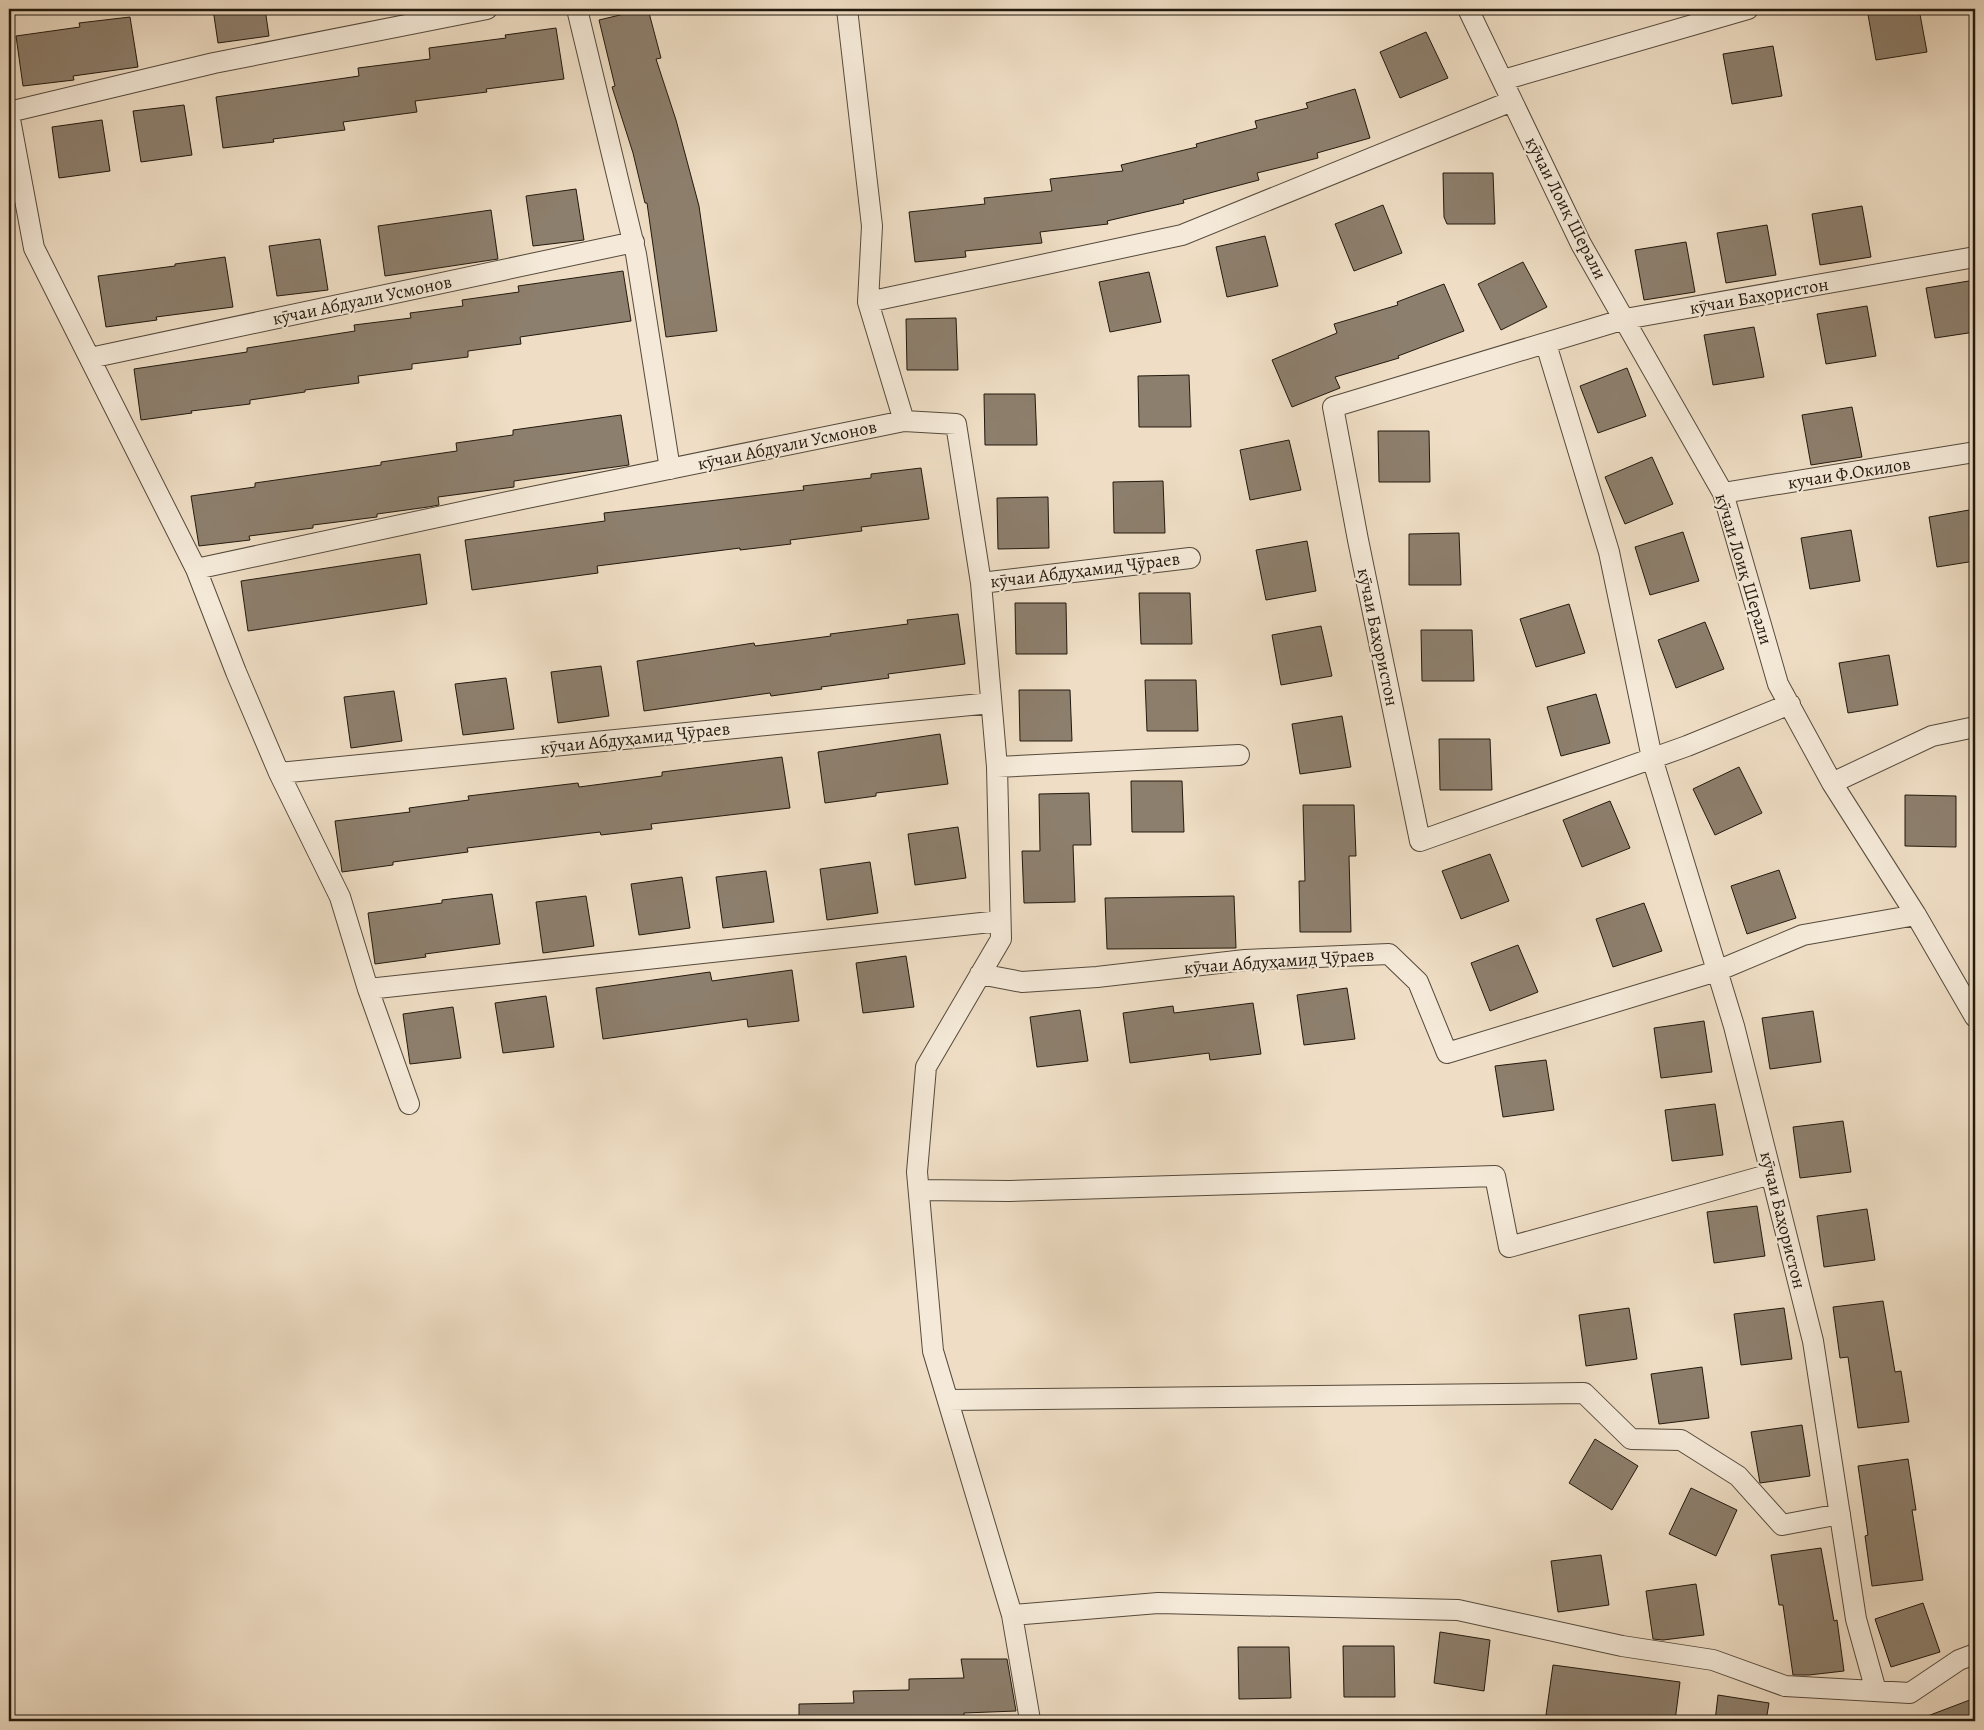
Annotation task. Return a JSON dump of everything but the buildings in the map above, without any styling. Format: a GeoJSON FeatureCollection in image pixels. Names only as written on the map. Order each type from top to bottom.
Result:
{"type":"FeatureCollection","features":[{"type":"Feature","properties":{"kind":"street"},"geometry":{"type":"LineString","coordinates":[[409,1104],[368,989],[340,897],[279,773],[236,672],[196,569],[34,248],[9,113],[214,63],[487,9]]}},
{"type":"Feature","properties":{"kind":"street"},"geometry":{"type":"LineString","coordinates":[[577,9],[634,242],[670,469]]}},
{"type":"Feature","properties":{"kind":"street"},"geometry":{"type":"LineString","coordinates":[[847,9],[872,226],[868,302],[904,421]]}},
{"type":"Feature","properties":{"kind":"street","name":"кӯчаи Лоиқ Шерали"},"geometry":{"type":"LineString","coordinates":[[1468,9],[1581,244],[1723,494],[1778,684],[1832,783],[1916,915],[1975,1017]]}},
{"type":"Feature","properties":{"kind":"street"},"geometry":{"type":"LineString","coordinates":[[1502,80],[1748,9]]}},
{"type":"Feature","properties":{"kind":"street"},"geometry":{"type":"LineString","coordinates":[[868,302],[1182,235],[1512,101]]}},
{"type":"Feature","properties":{"kind":"street","name":"кӯчаи Абдуали Усмонов"},"geometry":{"type":"LineString","coordinates":[[90,358],[634,242]]}},
{"type":"Feature","properties":{"kind":"street","name":"кӯчаи Баҳористон"},"geometry":{"type":"LineString","coordinates":[[1790,704],[1652,758],[1420,841],[1333,408],[1625,319],[1975,258]]}},
{"type":"Feature","properties":{"kind":"street","name":"кӯчаи Баҳористон"},"geometry":{"type":"LineString","coordinates":[[1546,344],[1609,552],[1652,758],[1734,1026],[1813,1341],[1856,1619],[1876,1691]]}},
{"type":"Feature","properties":{"kind":"street","name":"кӯчаи Абдуали Усмонов"},"geometry":{"type":"LineString","coordinates":[[196,569],[904,421],[956,424],[981,583]]}},
{"type":"Feature","properties":{"kind":"street","name":"кучаи Ф.Окилов"},"geometry":{"type":"LineString","coordinates":[[1723,494],[1975,452]]}},
{"type":"Feature","properties":{"kind":"street","name":"кӯчаи Абдуҳамид Ҷӯраев"},"geometry":{"type":"LineString","coordinates":[[981,583],[1190,558]]}},
{"type":"Feature","properties":{"kind":"street"},"geometry":{"type":"LineString","coordinates":[[981,583],[997,768],[1001,939],[926,1067],[917,1172],[934,1351],[1012,1615],[1029,1721]]}},
{"type":"Feature","properties":{"kind":"street","name":"кӯчаи Абдуҳамид Ҷӯраев"},"geometry":{"type":"LineString","coordinates":[[279,773],[992,703]]}},
{"type":"Feature","properties":{"kind":"street"},"geometry":{"type":"LineString","coordinates":[[1832,783],[1932,736],[1975,727]]}},
{"type":"Feature","properties":{"kind":"street"},"geometry":{"type":"LineString","coordinates":[[997,768],[1239,755]]}},
{"type":"Feature","properties":{"kind":"street"},"geometry":{"type":"LineString","coordinates":[[1717,970],[1803,935],[1916,915]]}},
{"type":"Feature","properties":{"kind":"street"},"geometry":{"type":"LineString","coordinates":[[368,989],[1000,921]]}},
{"type":"Feature","properties":{"kind":"street","name":"кӯчаи Абдуҳамид Ҷӯраев"},"geometry":{"type":"LineString","coordinates":[[980,974],[1022,982],[1097,977],[1245,960],[1389,954],[1418,982],[1446,1053],[1717,970]]}},
{"type":"Feature","properties":{"kind":"street"},"geometry":{"type":"LineString","coordinates":[[919,1190],[1010,1191],[1495,1176],[1509,1247],[1771,1174]]}},
{"type":"Feature","properties":{"kind":"street"},"geometry":{"type":"LineString","coordinates":[[948,1400],[1584,1393],[1631,1439],[1681,1440],[1738,1476],[1782,1525],[1840,1514]]}},
{"type":"Feature","properties":{"kind":"street"},"geometry":{"type":"LineString","coordinates":[[1012,1615],[1158,1604],[1458,1610],[1622,1646],[1713,1660],[1785,1686],[1910,1693],[1959,1660],[1975,1654]]}}]}
